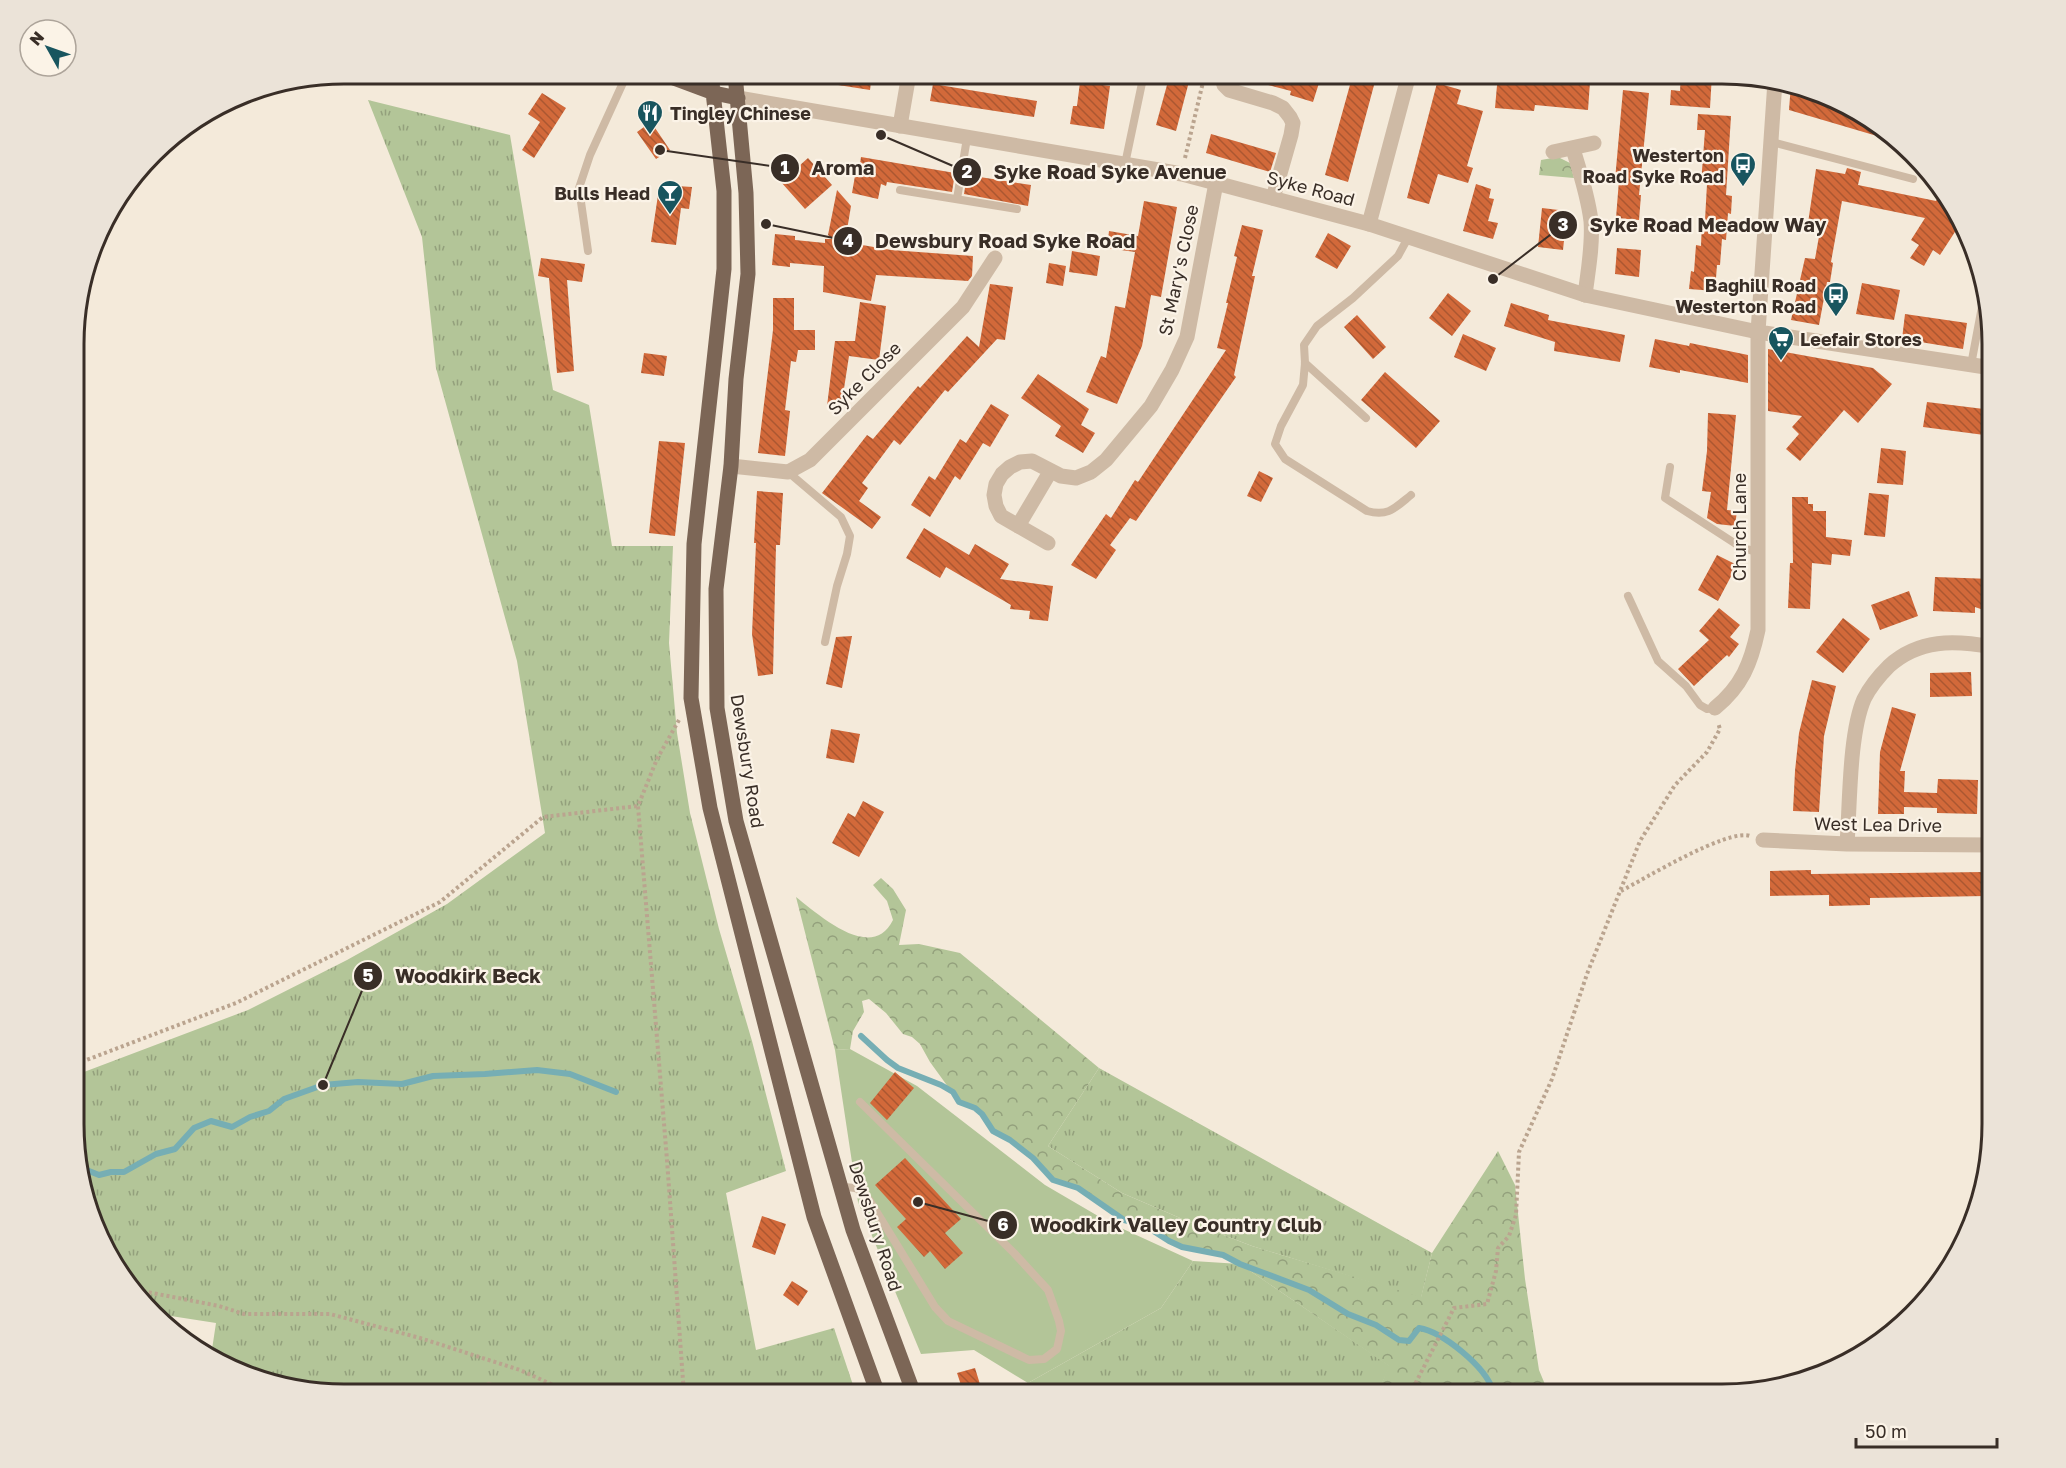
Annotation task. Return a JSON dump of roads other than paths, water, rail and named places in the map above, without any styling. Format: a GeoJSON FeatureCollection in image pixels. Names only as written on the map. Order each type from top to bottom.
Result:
{"type":"FeatureCollection","features":[{"type":"Feature","properties":{"kind":"main road"},"geometry":{"type":"LineString","coordinates":[[690,84],[714,93],[738,98]]}},
{"type":"Feature","properties":{"kind":"main road"},"geometry":{"type":"LineString","coordinates":[[713,84],[724,191],[724,268],[694,544],[691,699],[710,808],[814,1217],[874,1384]]}},
{"type":"Feature","properties":{"kind":"main road","name":"Dewsbury Road"},"geometry":{"type":"LineString","coordinates":[[736,84],[746,193],[748,274],[736,379],[731,466],[716,589],[717,708],[736,821],[853,1230],[910,1384]]}},
{"type":"Feature","properties":{"kind":"street"},"geometry":{"type":"LineString","coordinates":[[900,126],[907,84]]}},
{"type":"Feature","properties":{"kind":"street"},"geometry":{"type":"LineString","coordinates":[[1224,84],[1229,90],[1283,108],[1293,123],[1274,198]]}},
{"type":"Feature","properties":{"kind":"street"},"geometry":{"type":"LineString","coordinates":[[1369,224],[1406,84]]}},
{"type":"Feature","properties":{"kind":"street","name":"Church Lane"},"geometry":{"type":"LineString","coordinates":[[1715,708],[1743,678],[1753,656],[1758,630],[1758,332],[1775,89]]}},
{"type":"Feature","properties":{"kind":"street","name":"Syke Road"},"geometry":{"type":"LineString","coordinates":[[738,98],[1182,174],[1409,236],[1585,295],[1758,332],[1982,367]]}},
{"type":"Feature","properties":{"kind":"street"},"geometry":{"type":"LineString","coordinates":[[1553,152],[1594,143]]}},
{"type":"Feature","properties":{"kind":"street"},"geometry":{"type":"LineString","coordinates":[[1572,148],[1586,192],[1591,222],[1590,258],[1585,295]]}},
{"type":"Feature","properties":{"kind":"street","name":"St Mary's Close"},"geometry":{"type":"LineString","coordinates":[[1048,543],[1001,516],[994,495],[996,484],[1002,474],[1020,462],[1032,461],[1061,476],[1076,478],[1091,472],[1106,460],[1152,406],[1187,337],[1216,183]]}},
{"type":"Feature","properties":{"kind":"street","name":"Syke Close"},"geometry":{"type":"LineString","coordinates":[[788,472],[810,460],[963,307],[995,258]]}},
{"type":"Feature","properties":{"kind":"street"},"geometry":{"type":"LineString","coordinates":[[731,466],[788,472]]}},
{"type":"Feature","properties":{"kind":"street"},"geometry":{"type":"LineString","coordinates":[[1018,526],[1050,472]]}},
{"type":"Feature","properties":{"kind":"street"},"geometry":{"type":"LineString","coordinates":[[1847,844],[1856,728],[1864,699],[1879,676],[1900,657],[1927,644],[1952,642],[1982,646]]}},
{"type":"Feature","properties":{"kind":"street","name":"West Lea Drive"},"geometry":{"type":"LineString","coordinates":[[1763,840],[1847,844],[1982,845]]}},
{"type":"Feature","properties":{"kind":"lane"},"geometry":{"type":"LineString","coordinates":[[588,251],[579,188],[590,155],[622,84]]}},
{"type":"Feature","properties":{"kind":"lane"},"geometry":{"type":"LineString","coordinates":[[1125,164],[1142,84]]}},
{"type":"Feature","properties":{"kind":"lane"},"geometry":{"type":"LineString","coordinates":[[957,199],[967,138]]}},
{"type":"Feature","properties":{"kind":"lane"},"geometry":{"type":"LineString","coordinates":[[1772,142],[1913,179]]}},
{"type":"Feature","properties":{"kind":"lane"},"geometry":{"type":"LineString","coordinates":[[900,190],[1017,209]]}},
{"type":"Feature","properties":{"kind":"lane"},"geometry":{"type":"LineString","coordinates":[[1409,236],[1398,256],[1353,298],[1317,326],[1304,345],[1303,386],[1281,426],[1275,444],[1284,459],[1367,511],[1379,515],[1392,510],[1411,495]]}},
{"type":"Feature","properties":{"kind":"lane"},"geometry":{"type":"LineString","coordinates":[[1971,365],[1980,316]]}},
{"type":"Feature","properties":{"kind":"lane"},"geometry":{"type":"LineString","coordinates":[[1305,363],[1366,418]]}},
{"type":"Feature","properties":{"kind":"lane"},"geometry":{"type":"LineString","coordinates":[[1670,467],[1665,498],[1742,548],[1758,552]]}},
{"type":"Feature","properties":{"kind":"lane"},"geometry":{"type":"LineString","coordinates":[[788,472],[841,517],[850,536],[848,554],[837,586],[825,642]]}},
{"type":"Feature","properties":{"kind":"lane"},"geometry":{"type":"LineString","coordinates":[[1628,596],[1658,660],[1686,686],[1701,705],[1707,710],[1715,708]]}},
{"type":"Feature","properties":{"kind":"lane"},"geometry":{"type":"LineString","coordinates":[[841,1187],[861,1190],[870,1201],[935,1307],[948,1321],[1029,1360],[1044,1359],[1058,1349],[1061,1331],[1048,1290],[1014,1252],[860,1102]]}},
{"type":"Feature","properties":{"kind":"waterway"},"geometry":{"type":"LineString","coordinates":[[861,1036],[898,1068],[941,1085],[953,1092],[959,1102],[975,1108],[982,1114],[993,1131],[1010,1140],[1033,1158],[1053,1180],[1078,1188],[1124,1220],[1144,1225],[1182,1247],[1223,1255],[1240,1264],[1309,1290],[1348,1314],[1376,1325],[1399,1340],[1409,1341],[1419,1328],[1429,1331],[1462,1352],[1482,1372],[1490,1384]]}},
{"type":"Feature","properties":{"kind":"waterway"},"geometry":{"type":"LineString","coordinates":[[88,1171],[99,1175],[124,1172],[156,1154],[175,1149],[194,1128],[211,1121],[232,1127],[250,1117],[269,1111],[284,1099],[323,1085],[358,1082],[402,1084],[433,1076],[537,1070],[570,1074],[616,1092]]}},
{"type":"Feature","properties":{"kind":"place","name":"Syke Road Syke Avenue"},"geometry":{"type":"Point","coordinates":[881,135]}},
{"type":"Feature","properties":{"kind":"place","name":"Tingley Chinese"},"geometry":{"type":"Point","coordinates":[650,136]}},
{"type":"Feature","properties":{"kind":"place","name":"Aroma"},"geometry":{"type":"Point","coordinates":[660,150]}},
{"type":"Feature","properties":{"kind":"place","name":"Westerton Road Syke Road"},"geometry":{"type":"Point","coordinates":[1743,188]}},
{"type":"Feature","properties":{"kind":"place","name":"Bulls Head"},"geometry":{"type":"Point","coordinates":[670,216]}},
{"type":"Feature","properties":{"kind":"place","name":"Dewsbury Road Syke Road"},"geometry":{"type":"Point","coordinates":[766,224]}},
{"type":"Feature","properties":{"kind":"place","name":"Syke Road Meadow Way"},"geometry":{"type":"Point","coordinates":[1493,279]}},
{"type":"Feature","properties":{"kind":"place","name":"Baghill Road Westerton Road"},"geometry":{"type":"Point","coordinates":[1836,318]}},
{"type":"Feature","properties":{"kind":"place","name":"Leefair Stores"},"geometry":{"type":"Point","coordinates":[1781,362]}},
{"type":"Feature","properties":{"kind":"place","name":"Woodkirk Beck"},"geometry":{"type":"Point","coordinates":[323,1085]}},
{"type":"Feature","properties":{"kind":"place","name":"Woodkirk Valley Country Club"},"geometry":{"type":"Point","coordinates":[918,1202]}}]}
